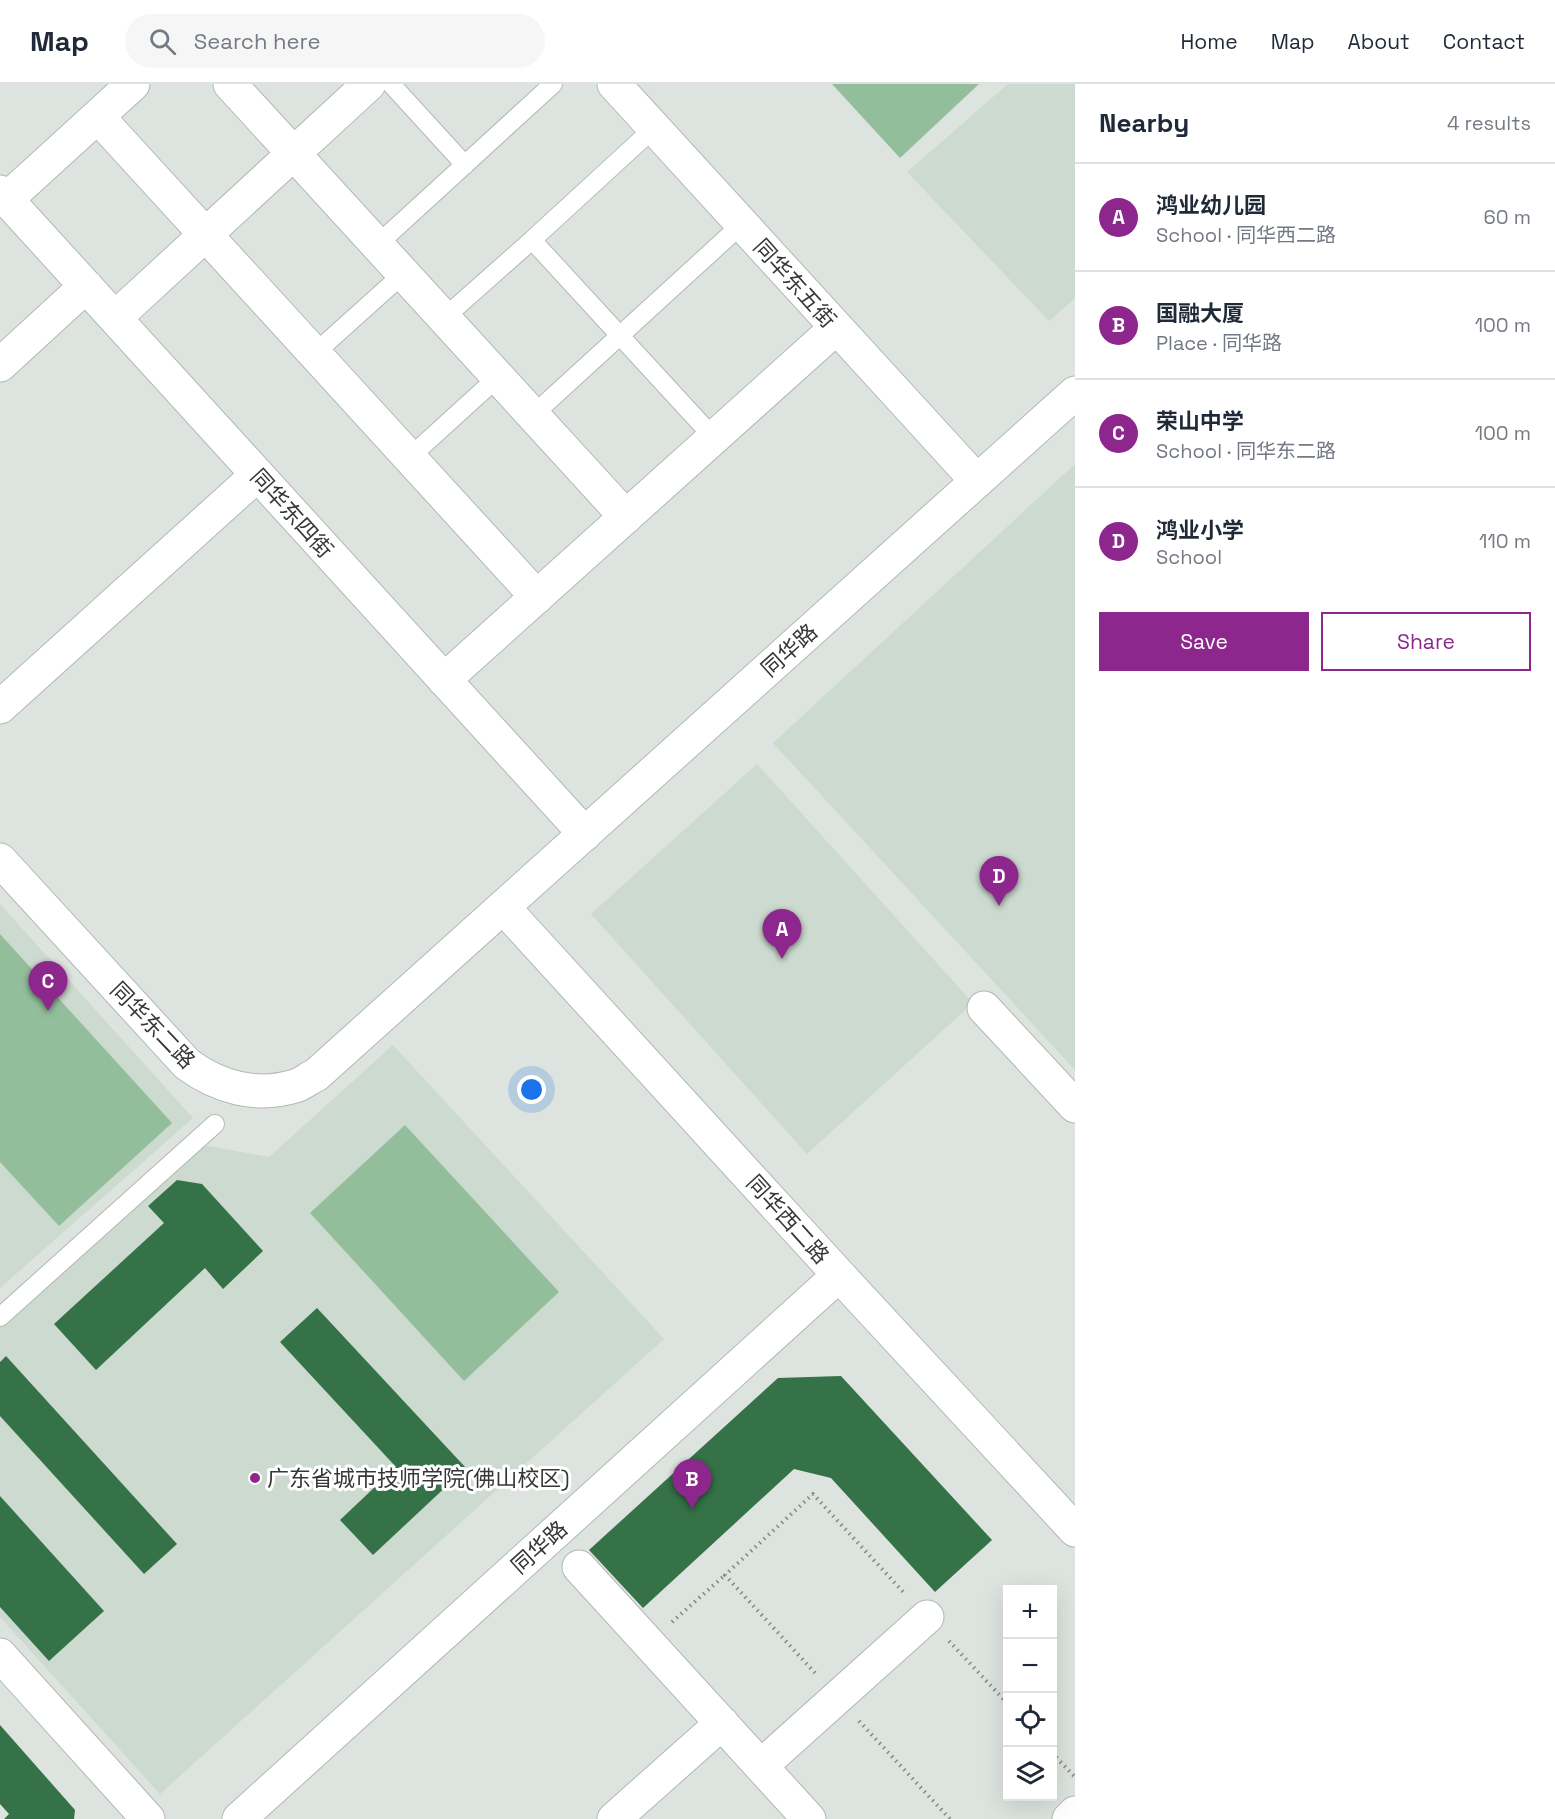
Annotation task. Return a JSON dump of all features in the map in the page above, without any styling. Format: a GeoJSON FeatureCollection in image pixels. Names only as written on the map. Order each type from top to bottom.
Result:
{"type":"FeatureCollection","features":[{"type":"Feature","properties":{"kind":"street"},"geometry":{"type":"LineString","coordinates":[[3,195],[98,117],[133,84]]}},
{"type":"Feature","properties":{"kind":"street"},"geometry":{"type":"LineString","coordinates":[[230,84],[626,517]]}},
{"type":"Feature","properties":{"kind":"street"},"geometry":{"type":"LineString","coordinates":[[116,317],[369,84]]}},
{"type":"Feature","properties":{"kind":"street","name":"同华东五街"},"geometry":{"type":"LineString","coordinates":[[614,84],[977,481]]}},
{"type":"Feature","properties":{"kind":"street"},"geometry":{"type":"LineString","coordinates":[[98,117],[537,597]]}},
{"type":"Feature","properties":{"kind":"street","name":"同华东四街"},"geometry":{"type":"LineString","coordinates":[[3,195],[585,834]]}},
{"type":"Feature","properties":{"kind":"street"},"geometry":{"type":"LineString","coordinates":[[0,365],[86,286]]}},
{"type":"Feature","properties":{"kind":"street"},"geometry":{"type":"LineString","coordinates":[[444,680],[836,328]]}},
{"type":"Feature","properties":{"kind":"street","name":"同华路"},"geometry":{"type":"LineString","coordinates":[[503,907],[977,481],[1072,401]]}},
{"type":"Feature","properties":{"kind":"street"},"geometry":{"type":"LineString","coordinates":[[0,707],[257,475]]}},
{"type":"Feature","properties":{"kind":"street","name":"同华东二路"},"geometry":{"type":"LineString","coordinates":[[0,860],[187,1064],[204,1076],[226,1086],[247,1090],[270,1090],[296,1086],[316,1075],[503,907]]}},
{"type":"Feature","properties":{"kind":"street","name":"同华西二路"},"geometry":{"type":"LineString","coordinates":[[503,907],[1075,1530]]}},
{"type":"Feature","properties":{"kind":"street"},"geometry":{"type":"LineString","coordinates":[[984,1008],[1075,1106]]}},
{"type":"Feature","properties":{"kind":"street","name":"同华路"},"geometry":{"type":"LineString","coordinates":[[239,1819],[839,1275]]}},
{"type":"Feature","properties":{"kind":"street"},"geometry":{"type":"LineString","coordinates":[[579,1567],[809,1819]]}},
{"type":"Feature","properties":{"kind":"street"},"geometry":{"type":"LineString","coordinates":[[760,1766],[927,1617]]}},
{"type":"Feature","properties":{"kind":"street"},"geometry":{"type":"LineString","coordinates":[[3,1665],[148,1819]]}},
{"type":"Feature","properties":{"kind":"street"},"geometry":{"type":"LineString","coordinates":[[614,1819],[722,1723]]}},
{"type":"Feature","properties":{"kind":"street"},"geometry":{"type":"LineString","coordinates":[[1069,1819],[1075,1813]]}},
{"type":"Feature","properties":{"kind":"lane"},"geometry":{"type":"LineString","coordinates":[[391,84],[465,165]]}},
{"type":"Feature","properties":{"kind":"lane"},"geometry":{"type":"LineString","coordinates":[[377,245],[552,84]]}},
{"type":"Feature","properties":{"kind":"lane"},"geometry":{"type":"LineString","coordinates":[[444,318],[654,128]]}},
{"type":"Feature","properties":{"kind":"lane"},"geometry":{"type":"LineString","coordinates":[[533,415],[742,224]]}},
{"type":"Feature","properties":{"kind":"lane"},"geometry":{"type":"LineString","coordinates":[[532,240],[714,438]]}},
{"type":"Feature","properties":{"kind":"lane"},"geometry":{"type":"LineString","coordinates":[[314,354],[403,273]]}},
{"type":"Feature","properties":{"kind":"lane"},"geometry":{"type":"LineString","coordinates":[[410,457],[498,377]]}},
{"type":"Feature","properties":{"kind":"lane"},"geometry":{"type":"LineString","coordinates":[[0,1317],[215,1124]]}},
{"type":"Feature","properties":{"kind":"path"},"geometry":{"type":"LineString","coordinates":[[649,1642],[813,1494],[1003,1699]]}},
{"type":"Feature","properties":{"kind":"path"},"geometry":{"type":"LineString","coordinates":[[725,1575],[950,1819]]}},
{"type":"Feature","properties":{"kind":"path"},"geometry":{"type":"LineString","coordinates":[[1057,1758],[1075,1778]]}},
{"type":"Feature","properties":{"kind":"shaded area"},"geometry":{"type":"Polygon","coordinates":[[[1008,84],[1075,84],[1075,298],[1049,321],[907,172],[1008,84]]]}},
{"type":"Feature","properties":{"kind":"shaded area"},"geometry":{"type":"Polygon","coordinates":[[[1075,464],[1075,1070],[773,743],[1075,464]]]}},
{"type":"Feature","properties":{"kind":"shaded area"},"geometry":{"type":"Polygon","coordinates":[[[757,764],[973,1003],[807,1154],[591,914],[757,764]]]}},
{"type":"Feature","properties":{"kind":"shaded area"},"geometry":{"type":"Polygon","coordinates":[[[0,904],[193,1118],[0,1288],[0,904]]]}},
{"type":"Feature","properties":{"kind":"shaded area","name":"广东省城市技师学院(佛山校区)"},"geometry":{"type":"Polygon","coordinates":[[[393,1045],[664,1339],[160,1794],[0,1617],[0,1326],[202,1145],[269,1157],[393,1045]]]}},
{"type":"Feature","properties":{"kind":"green space"},"geometry":{"type":"Polygon","coordinates":[[[832,84],[979,84],[900,158],[832,84]]]}},
{"type":"Feature","properties":{"kind":"green space"},"geometry":{"type":"Polygon","coordinates":[[[0,934],[172,1123],[59,1226],[0,1162],[0,934]]]}},
{"type":"Feature","properties":{"kind":"green space"},"geometry":{"type":"Polygon","coordinates":[[[405,1125],[559,1292],[464,1381],[310,1213],[405,1125]]]}},
{"type":"Feature","properties":{"kind":"building"},"geometry":{"type":"Polygon","coordinates":[[[177,1180],[202,1184],[263,1251],[223,1289],[205,1268],[96,1370],[54,1324],[164,1223],[148,1206],[177,1180]]]}},
{"type":"Feature","properties":{"kind":"building"},"geometry":{"type":"Polygon","coordinates":[[[317,1308],[466,1468],[373,1555],[340,1520],[396,1467],[280,1342],[317,1308]]]}},
{"type":"Feature","properties":{"kind":"building"},"geometry":{"type":"Polygon","coordinates":[[[6,1356],[177,1544],[144,1574],[0,1416],[0,1362],[6,1356]]]}},
{"type":"Feature","properties":{"kind":"building"},"geometry":{"type":"Polygon","coordinates":[[[841,1376],[992,1540],[935,1592],[831,1478],[794,1469],[643,1608],[589,1550],[778,1378],[841,1376]]]}},
{"type":"Feature","properties":{"kind":"building"},"geometry":{"type":"Polygon","coordinates":[[[0,1496],[104,1611],[49,1661],[0,1607],[0,1496]]]}},
{"type":"Feature","properties":{"kind":"building"},"geometry":{"type":"Polygon","coordinates":[[[0,1725],[75,1810],[74,1819],[4,1819],[9,1814],[0,1804],[0,1725]]]}},
{"type":"Feature","properties":{"kind":"place","name":"鸿业小学"},"geometry":{"type":"Point","coordinates":[999,906]}},
{"type":"Feature","properties":{"kind":"place","name":"鸿业幼儿园"},"geometry":{"type":"Point","coordinates":[782,959]}},
{"type":"Feature","properties":{"kind":"place","name":"荣山中学"},"geometry":{"type":"Point","coordinates":[48,1011]}},
{"type":"Feature","properties":{"kind":"place","name":"广东省城市技师学院(佛山校区)"},"geometry":{"type":"Point","coordinates":[255,1478]}},
{"type":"Feature","properties":{"kind":"place","name":"国融大厦"},"geometry":{"type":"Point","coordinates":[692,1509]}}]}
